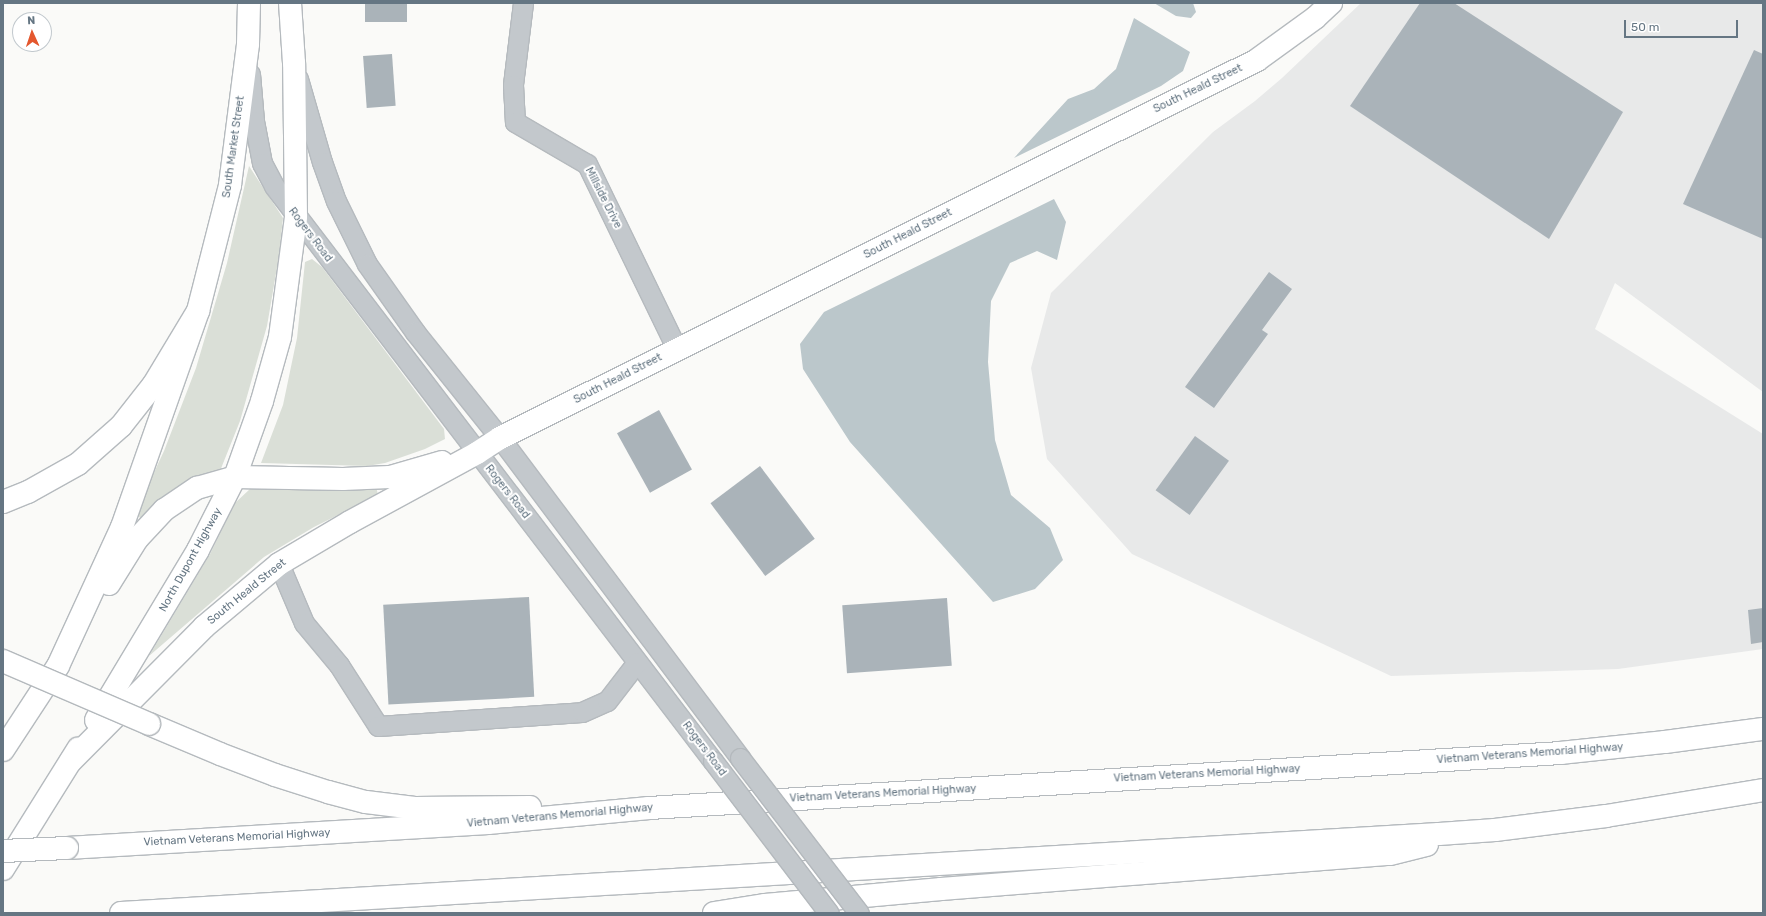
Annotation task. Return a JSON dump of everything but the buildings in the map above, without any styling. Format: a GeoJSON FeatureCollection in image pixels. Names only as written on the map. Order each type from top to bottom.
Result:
{"type":"FeatureCollection","features":[{"type":"Feature","properties":{"kind":"main road","name":"South Market Street"},"geometry":{"type":"LineString","coordinates":[[198,311],[230,185],[248,44],[249,3]]}},
{"type":"Feature","properties":{"kind":"main road"},"geometry":{"type":"LineString","coordinates":[[290,3],[294,63],[296,217]]}},
{"type":"Feature","properties":{"kind":"main road","name":"South Heald Street"},"geometry":{"type":"LineString","coordinates":[[71,761],[204,627],[279,564],[350,522],[476,453],[500,438],[1257,60],[1315,18],[1331,3]]}},
{"type":"Feature","properties":{"kind":"main road","name":"North Dupont Highway"},"geometry":{"type":"LineString","coordinates":[[3,869],[71,761],[198,550],[235,477],[262,402],[280,337],[296,217]]}},
{"type":"Feature","properties":{"kind":"main road"},"geometry":{"type":"LineString","coordinates":[[3,502],[28,492],[62,474],[78,464],[108,439],[133,412],[154,384],[198,311]]}},
{"type":"Feature","properties":{"kind":"main road"},"geometry":{"type":"LineString","coordinates":[[3,750],[58,666],[122,527],[198,311]]}},
{"type":"Feature","properties":{"kind":"main road","name":"South Heald Street"},"geometry":{"type":"LineString","coordinates":[[58,666],[137,539],[164,510],[197,488],[235,477],[344,479],[390,477],[476,453]]}},
{"type":"Feature","properties":{"kind":"main road"},"geometry":{"type":"LineString","coordinates":[[3,662],[220,754],[282,778],[348,798],[382,805],[430,808],[489,806],[649,808]]}},
{"type":"Feature","properties":{"kind":"main road","name":"Vietnam Veterans Memorial Highway"},"geometry":{"type":"LineString","coordinates":[[3,852],[488,823],[649,808],[1560,753],[1665,742],[1763,729]]}},
{"type":"Feature","properties":{"kind":"main road"},"geometry":{"type":"LineString","coordinates":[[121,913],[1495,830],[1620,814],[1763,790]]}},
{"type":"Feature","properties":{"kind":"main road"},"geometry":{"type":"LineString","coordinates":[[714,913],[765,905],[941,889],[1390,854],[1495,830]]}},
{"type":"Feature","properties":{"kind":"street","name":"Millside Drive"},"geometry":{"type":"LineString","coordinates":[[523,3],[513,85],[515,122],[587,164],[677,349]]}},
{"type":"Feature","properties":{"kind":"street","name":"Rogers Road"},"geometry":{"type":"LineString","coordinates":[[248,44],[254,121],[262,163],[274,186],[476,453],[829,913]]}},
{"type":"Feature","properties":{"kind":"street"},"geometry":{"type":"LineString","coordinates":[[294,63],[322,162],[336,201],[367,264],[415,332],[500,438],[740,758],[859,913]]}},
{"type":"Feature","properties":{"kind":"street"},"geometry":{"type":"LineString","coordinates":[[279,564],[304,623],[339,665],[378,726],[582,712],[608,702],[637,662]]}},
{"type":"Feature","properties":{"kind":"shaded area"},"geometry":{"type":"Polygon","coordinates":[[[1154,3],[1193,3],[1196,12],[1191,18],[1176,16],[1154,3]]]}},
{"type":"Feature","properties":{"kind":"shaded area"},"geometry":{"type":"Polygon","coordinates":[[[1361,3],[1763,3],[1763,392],[1615,283],[1595,329],[1763,434],[1763,649],[1618,669],[1391,676],[1132,554],[1047,459],[1031,368],[1051,293],[1213,132],[1255,101],[1282,78],[1361,3]]]}},
{"type":"Feature","properties":{"kind":"shaded area"},"geometry":{"type":"Polygon","coordinates":[[[1134,18],[1190,52],[1183,71],[1161,86],[1014,158],[1068,99],[1094,89],[1116,69],[1134,18]]]}},
{"type":"Feature","properties":{"kind":"shaded area"},"geometry":{"type":"Polygon","coordinates":[[[249,166],[283,218],[279,256],[267,326],[240,421],[220,471],[197,477],[161,498],[140,518],[136,511],[164,451],[196,368],[227,263],[249,166]]]}},
{"type":"Feature","properties":{"kind":"shaded area"},"geometry":{"type":"Polygon","coordinates":[[[1054,199],[1066,222],[1057,260],[1037,251],[1010,263],[991,301],[988,362],[995,440],[1011,495],[1050,528],[1063,560],[1035,589],[993,602],[850,442],[803,369],[800,344],[824,312],[1054,199]]]}},
{"type":"Feature","properties":{"kind":"shaded area"},"geometry":{"type":"Polygon","coordinates":[[[312,259],[322,267],[444,429],[445,439],[425,449],[385,463],[367,466],[261,463],[283,405],[297,338],[305,262],[312,259]]]}},
{"type":"Feature","properties":{"kind":"shaded area"},"geometry":{"type":"Polygon","coordinates":[[[273,485],[376,486],[378,495],[314,527],[264,557],[149,656],[210,554],[235,503],[250,489],[273,485]]]}}]}
